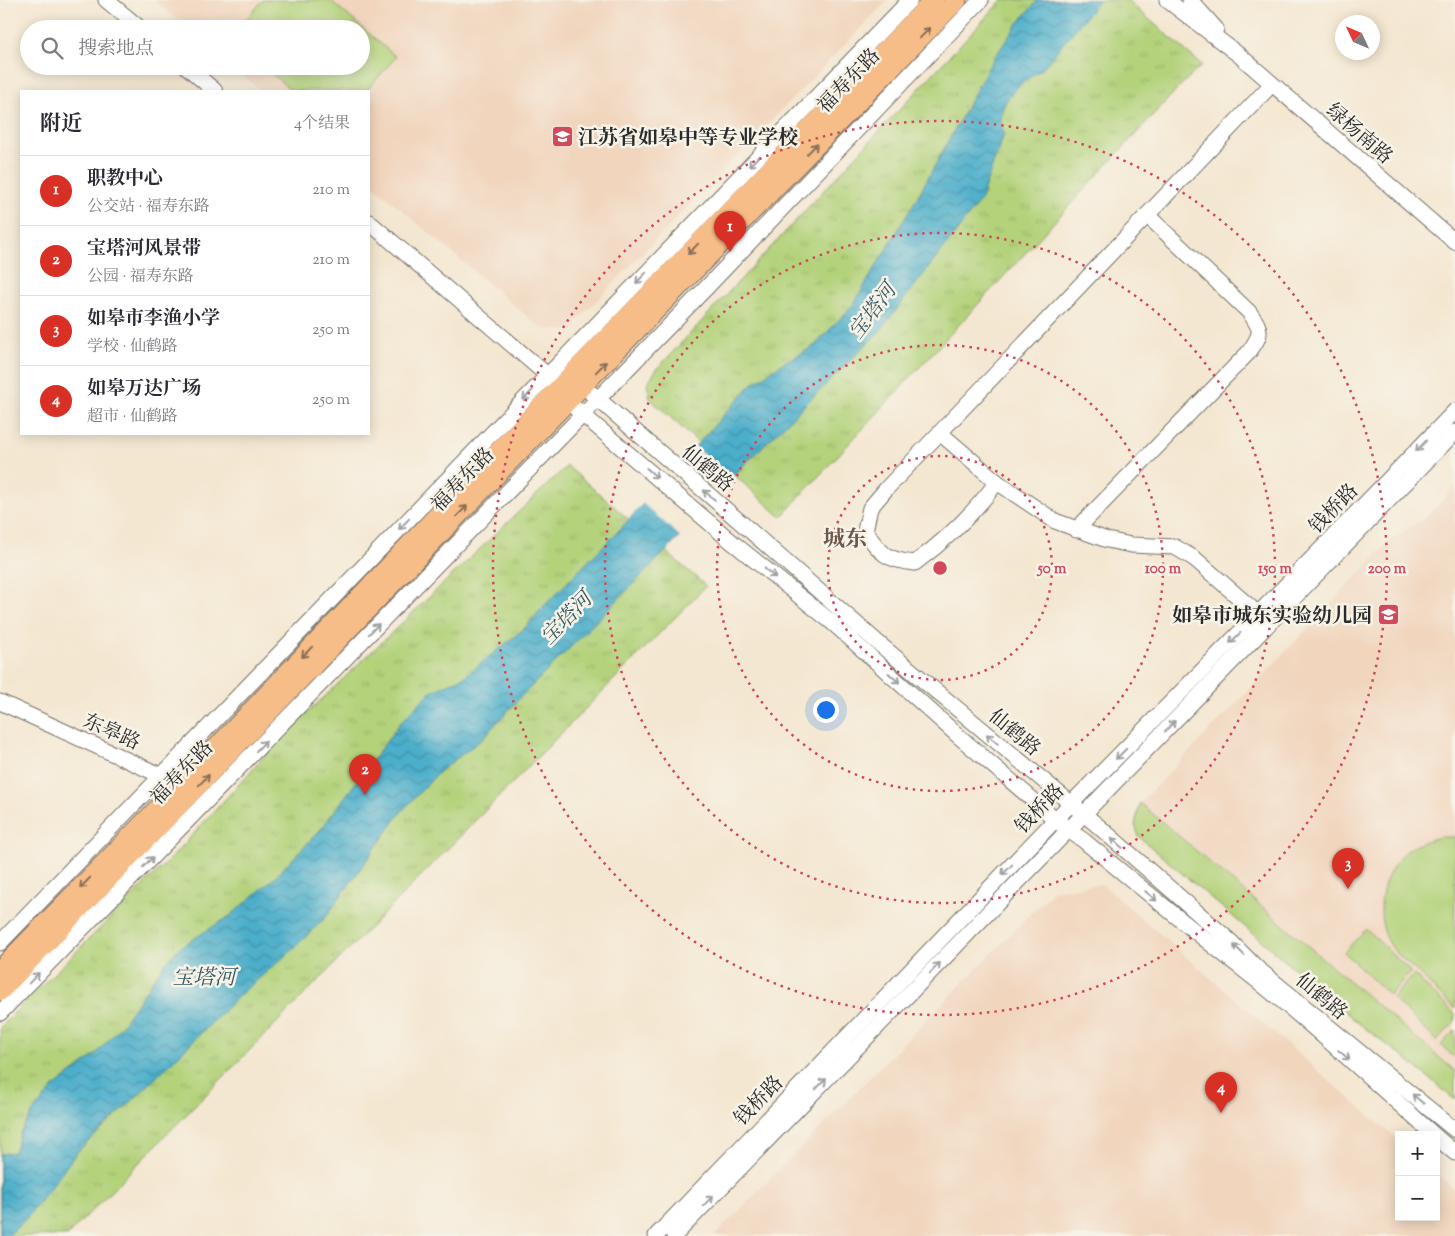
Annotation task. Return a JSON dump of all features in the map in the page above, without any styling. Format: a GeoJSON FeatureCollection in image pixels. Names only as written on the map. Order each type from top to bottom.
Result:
{"type":"FeatureCollection","features":[{"type":"Feature","properties":{"kind":"main road","name":"福寿东路"},"geometry":{"type":"LineString","coordinates":[[576,381],[934,0]]}},
{"type":"Feature","properties":{"kind":"main road","name":"福寿东路"},"geometry":{"type":"LineString","coordinates":[[0,991],[187,799],[557,389],[576,381],[957,0]]}},
{"type":"Feature","properties":{"kind":"main road","name":"福寿东路"},"geometry":{"type":"LineString","coordinates":[[0,970],[187,799]]}},
{"type":"Feature","properties":{"kind":"street"},"geometry":{"type":"LineString","coordinates":[[106,0],[130,20]]}},
{"type":"Feature","properties":{"kind":"street"},"geometry":{"type":"LineString","coordinates":[[0,943],[162,776],[557,389],[910,0]]}},
{"type":"Feature","properties":{"kind":"street"},"geometry":{"type":"LineString","coordinates":[[0,1013],[187,799],[597,399],[982,0]]}},
{"type":"Feature","properties":{"kind":"street","name":"绿杨南路"},"geometry":{"type":"LineString","coordinates":[[1190,0],[1238,54]]}},
{"type":"Feature","properties":{"kind":"street","name":"绿杨南路"},"geometry":{"type":"LineString","coordinates":[[1172,4],[1238,54],[1455,242]]}},
{"type":"Feature","properties":{"kind":"street"},"geometry":{"type":"LineString","coordinates":[[196,75],[214,90]]}},
{"type":"Feature","properties":{"kind":"street"},"geometry":{"type":"LineString","coordinates":[[997,482],[982,502],[938,546],[915,563],[895,561],[877,548],[865,531],[870,508],[1272,84]]}},
{"type":"Feature","properties":{"kind":"street"},"geometry":{"type":"LineString","coordinates":[[1076,530],[1249,352],[1259,337],[1259,325],[1249,312],[1147,215]]}},
{"type":"Feature","properties":{"kind":"street","name":"仙鹤路"},"geometry":{"type":"LineString","coordinates":[[370,223],[557,389],[582,414],[732,542],[834,624],[955,733],[1068,830],[1083,840],[1228,959],[1254,978],[1362,1070],[1429,1131]]}},
{"type":"Feature","properties":{"kind":"street"},"geometry":{"type":"LineString","coordinates":[[557,389],[576,381]]}},
{"type":"Feature","properties":{"kind":"street","name":"仙鹤路"},"geometry":{"type":"LineString","coordinates":[[576,381],[877,642],[1097,825],[1231,942],[1257,968],[1455,1130]]}},
{"type":"Feature","properties":{"kind":"street","name":"钱桥路"},"geometry":{"type":"LineString","coordinates":[[656,1236],[1070,804],[1455,411]]}},
{"type":"Feature","properties":{"kind":"street","name":"钱桥路"},"geometry":{"type":"LineString","coordinates":[[674,1236],[1455,432]]}},
{"type":"Feature","properties":{"kind":"street"},"geometry":{"type":"LineString","coordinates":[[940,433],[997,482],[1055,521],[1107,540],[1131,545],[1175,547],[1195,559],[1258,614]]}},
{"type":"Feature","properties":{"kind":"street","name":"东皋路"},"geometry":{"type":"LineString","coordinates":[[0,702],[162,776],[187,799]]}},
{"type":"Feature","properties":{"kind":"street","name":"仙鹤路"},"geometry":{"type":"LineString","coordinates":[[1440,1140],[1455,1153]]}},
{"type":"Feature","properties":{"kind":"shaded area","name":"江苏省如皋中等专业学校"},"geometry":{"type":"Polygon","coordinates":[[[154,0],[888,0],[568,330],[542,329],[370,183],[370,90],[261,90],[243,75],[370,75],[370,20],[177,20],[154,0]]]}},
{"type":"Feature","properties":{"kind":"shaded area"},"geometry":{"type":"Polygon","coordinates":[[[1455,487],[1455,1071],[1140,803],[1390,541],[1427,516],[1455,487]]]}},
{"type":"Feature","properties":{"kind":"shaded area"},"geometry":{"type":"Polygon","coordinates":[[[1102,884],[1395,1138],[1395,1221],[1440,1221],[1440,1176],[1455,1189],[1455,1236],[714,1236],[1054,890],[1102,884]]]}},
{"type":"Feature","properties":{"kind":"green space"},"geometry":{"type":"Polygon","coordinates":[[[263,0],[330,0],[353,20],[246,20],[263,0]]]}},
{"type":"Feature","properties":{"kind":"green space"},"geometry":{"type":"Polygon","coordinates":[[[1002,0],[1127,0],[1202,65],[1180,86],[781,517],[650,399],[647,384],[656,370],[1002,0]]]}},
{"type":"Feature","properties":{"kind":"green space"},"geometry":{"type":"Polygon","coordinates":[[[370,35],[396,57],[367,90],[291,90],[273,75],[370,75],[370,35]]]}},
{"type":"Feature","properties":{"kind":"green space"},"geometry":{"type":"Polygon","coordinates":[[[567,466],[706,586],[67,1236],[0,1236],[0,1027],[176,853],[282,737],[567,466]]]}},
{"type":"Feature","properties":{"kind":"green space"},"geometry":{"type":"Polygon","coordinates":[[[1140,803],[1455,1071],[1455,1100],[1409,1061],[1362,1026],[1139,837],[1135,825],[1140,803]]]}},
{"type":"Feature","properties":{"kind":"green space"},"geometry":{"type":"Polygon","coordinates":[[[1440,837],[1455,837],[1455,1009],[1394,950],[1387,938],[1381,911],[1385,884],[1398,859],[1415,845],[1440,837]]]}},
{"type":"Feature","properties":{"kind":"green space"},"geometry":{"type":"Polygon","coordinates":[[[1366,929],[1411,972],[1389,995],[1344,952],[1366,929]]]}},
{"type":"Feature","properties":{"kind":"green space"},"geometry":{"type":"Polygon","coordinates":[[[1414,975],[1455,1014],[1455,1022],[1437,1041],[1392,998],[1414,975]]]}},
{"type":"Feature","properties":{"kind":"green space"},"geometry":{"type":"Polygon","coordinates":[[[1455,1030],[1455,1058],[1441,1045],[1455,1030]]]}},
{"type":"Feature","properties":{"kind":"water","name":"宝塔河"},"geometry":{"type":"Polygon","coordinates":[[[1038,0],[1100,0],[1041,70],[1009,96],[1001,114],[1004,134],[980,201],[880,331],[742,467],[673,544],[517,701],[481,740],[440,771],[402,811],[325,918],[289,953],[244,991],[128,1105],[78,1151],[27,1218],[8,1236],[0,1236],[0,1154],[14,1152],[21,1131],[35,1109],[55,1086],[94,1056],[122,1025],[164,964],[179,948],[230,916],[273,879],[321,829],[401,722],[429,693],[465,676],[525,628],[541,609],[621,528],[751,385],[781,364],[814,346],[853,305],[917,198],[992,61],[1018,23],[1038,0]]]}},
{"type":"Feature","properties":{"kind":"pier"},"geometry":{"type":"Polygon","coordinates":[[[694,446],[734,480],[682,538],[641,502],[694,446]]]}},
{"type":"Feature","properties":{"kind":"place","name":"江苏省如皋中等专业学校"},"geometry":{"type":"Point","coordinates":[562,137]}},
{"type":"Feature","properties":{"kind":"place","name":"职教中心"},"geometry":{"type":"Point","coordinates":[730,252]}},
{"type":"Feature","properties":{"kind":"place","name":"如皋市城东实验幼儿园"},"geometry":{"type":"Point","coordinates":[1388,615]}},
{"type":"Feature","properties":{"kind":"place","name":"宝塔河风景带"},"geometry":{"type":"Point","coordinates":[365,795]}},
{"type":"Feature","properties":{"kind":"place","name":"如皋市李渔小学"},"geometry":{"type":"Point","coordinates":[1348,889]}},
{"type":"Feature","properties":{"kind":"place","name":"如皋万达广场"},"geometry":{"type":"Point","coordinates":[1221,1113]}},
{"type":"Feature","properties":{"kind":"district","name":"城东"},"geometry":{"type":"Point","coordinates":[845,538]}}]}
